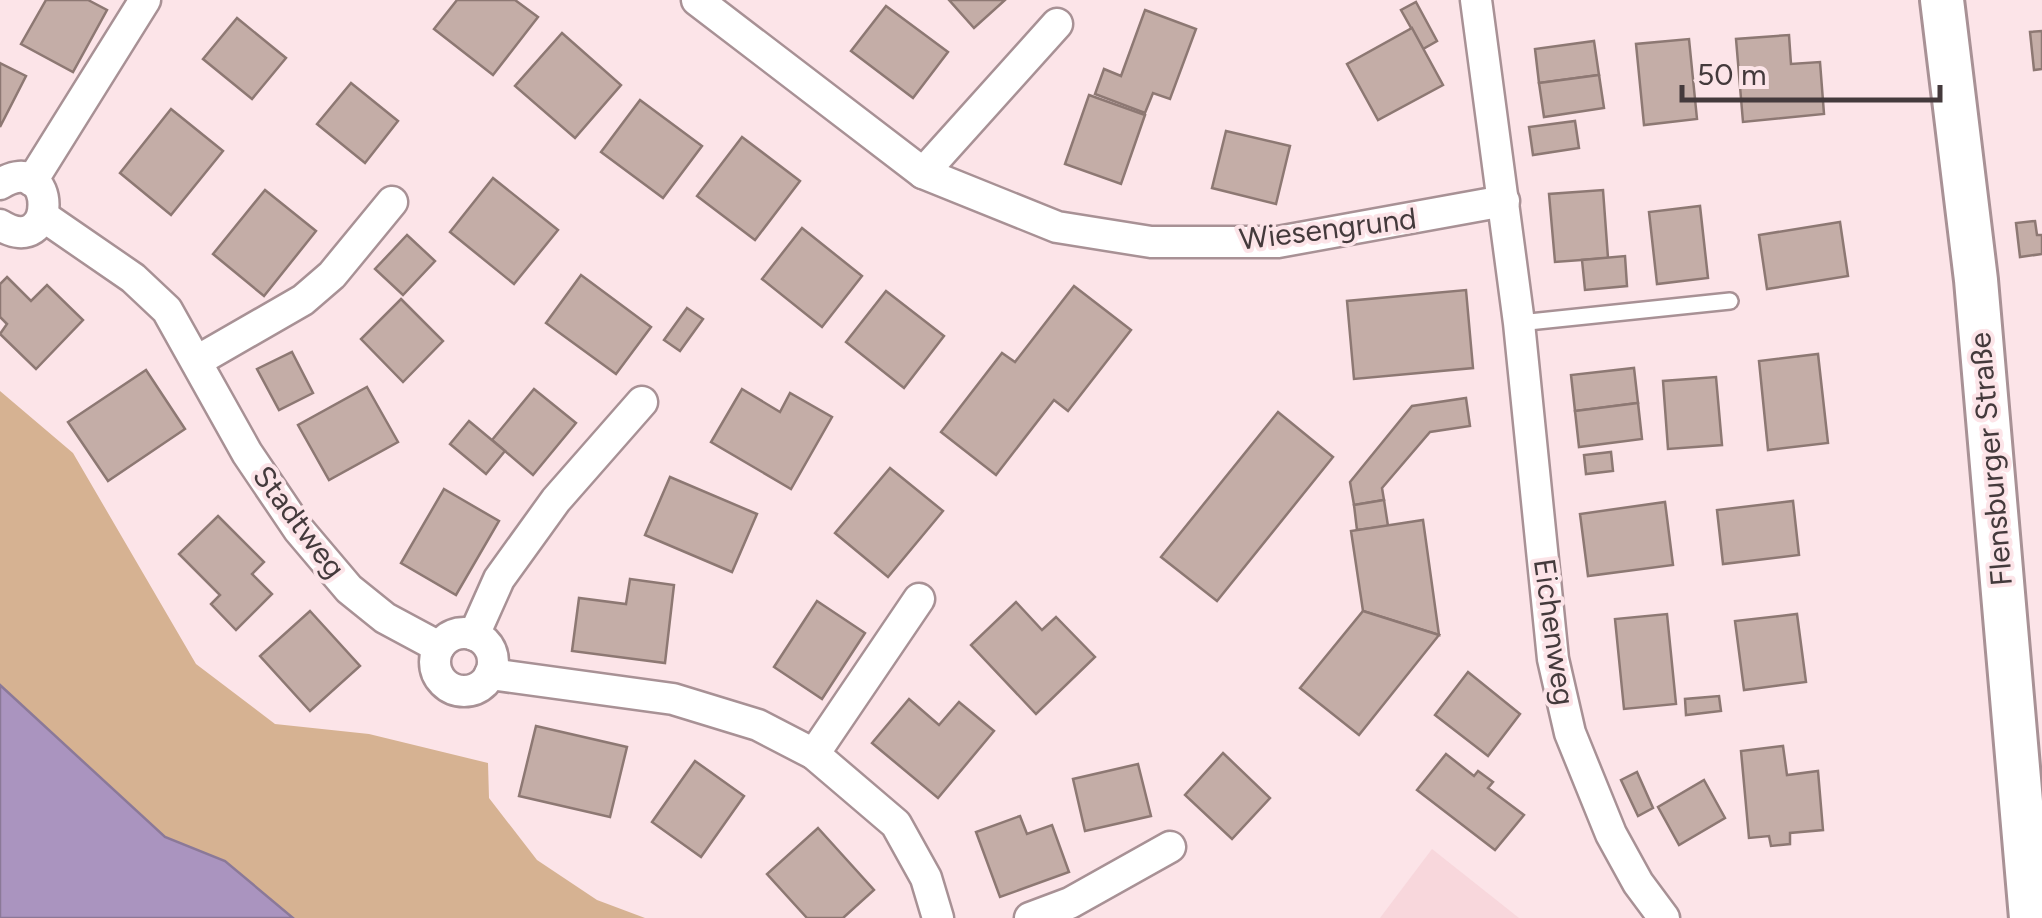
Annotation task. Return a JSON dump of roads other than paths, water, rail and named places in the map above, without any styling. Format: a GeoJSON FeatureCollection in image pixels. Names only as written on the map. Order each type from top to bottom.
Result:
{"type":"FeatureCollection","features":[{"type":"Feature","properties":{"kind":"street"},"geometry":{"type":"LineString","coordinates":[[32,181],[145,0]]}},
{"type":"Feature","properties":{"kind":"street","name":"Wiesengrund"},"geometry":{"type":"LineString","coordinates":[[697,0],[923,173],[1057,227],[1151,242],[1278,242],[1504,201]]}},
{"type":"Feature","properties":{"kind":"street","name":"Flensburger Straße"},"geometry":{"type":"LineString","coordinates":[[1942,0],[1976,280],[2032,918]]}},
{"type":"Feature","properties":{"kind":"street","name":"Eichenweg"},"geometry":{"type":"LineString","coordinates":[[1481,1],[1554,659],[1570,734],[1611,834],[1664,918]]}},
{"type":"Feature","properties":{"kind":"street"},"geometry":{"type":"LineString","coordinates":[[923,173],[1057,24]]}},
{"type":"Feature","properties":{"kind":"street"},"geometry":{"type":"LineString","coordinates":[[0,184],[14,177],[32,181],[43,193],[42,216],[37,224],[20,232],[0,226]]}},
{"type":"Feature","properties":{"kind":"street"},"geometry":{"type":"LineString","coordinates":[[198,360],[304,300],[332,276],[392,202]]}},
{"type":"Feature","properties":{"kind":"street","name":"Stadtweg"},"geometry":{"type":"LineString","coordinates":[[42,216],[133,278],[167,310],[247,453],[299,530],[350,588],[385,618],[439,648]]}},
{"type":"Feature","properties":{"kind":"street"},"geometry":{"type":"LineString","coordinates":[[474,635],[499,579],[556,500],[642,402]]}},
{"type":"Feature","properties":{"kind":"street"},"geometry":{"type":"LineString","coordinates":[[814,754],[920,599]]}},
{"type":"Feature","properties":{"kind":"street"},"geometry":{"type":"LineString","coordinates":[[458,634],[474,635],[492,655],[490,674],[485,682],[467,691],[448,686],[436,664],[439,648],[458,634]]}},
{"type":"Feature","properties":{"kind":"street"},"geometry":{"type":"LineString","coordinates":[[490,674],[673,698],[758,725],[814,754],[896,824],[926,878],[938,918]]}},
{"type":"Feature","properties":{"kind":"street"},"geometry":{"type":"LineString","coordinates":[[1030,918],[1070,903],[1170,848]]}},
{"type":"Feature","properties":{"kind":"lane"},"geometry":{"type":"LineString","coordinates":[[1519,323],[1730,301]]}}]}
